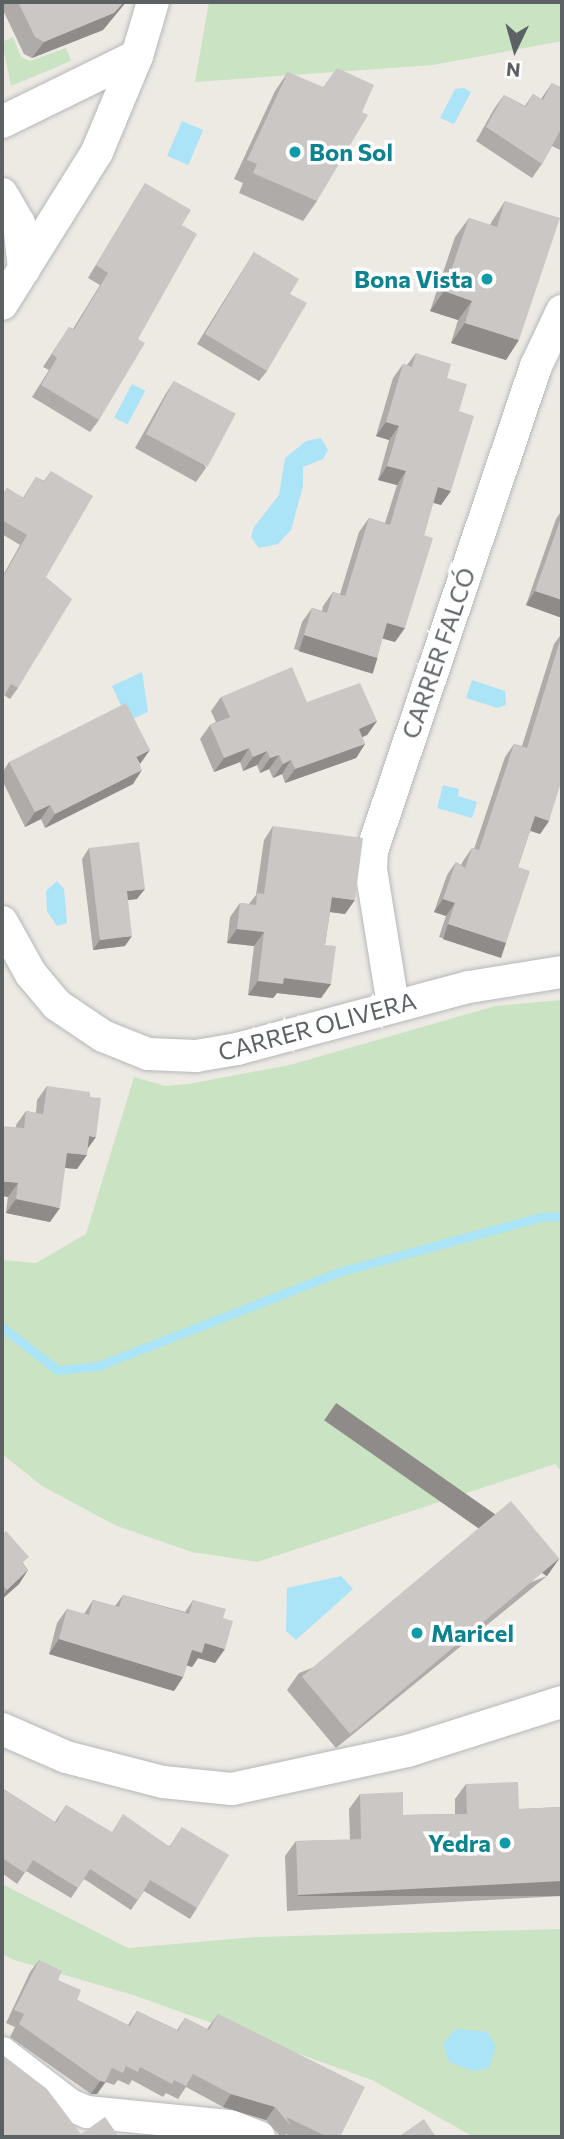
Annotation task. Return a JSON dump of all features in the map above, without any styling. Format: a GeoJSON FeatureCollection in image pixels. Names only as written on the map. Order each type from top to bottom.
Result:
{"type":"FeatureCollection","features":[{"type":"Feature","properties":{"kind":"street"},"geometry":{"type":"LineString","coordinates":[[2,304],[97,152],[137,56],[153,2]]}},
{"type":"Feature","properties":{"kind":"street"},"geometry":{"type":"LineString","coordinates":[[2,122],[137,56]]}},
{"type":"Feature","properties":{"kind":"street"},"geometry":{"type":"LineString","coordinates":[[2,194],[19,223],[24,270]]}},
{"type":"Feature","properties":{"kind":"street","name":"CARRER FALCÓ"},"geometry":{"type":"LineString","coordinates":[[393,1005],[371,869],[372,851],[536,366],[562,311]]}},
{"type":"Feature","properties":{"kind":"street","name":"CARRER OLIVERA"},"geometry":{"type":"LineString","coordinates":[[2,922],[31,974],[57,1005],[103,1036],[148,1054],[196,1056],[237,1049],[393,1005],[478,985],[562,972]]}},
{"type":"Feature","properties":{"kind":"street"},"geometry":{"type":"LineString","coordinates":[[2,1730],[66,1757],[163,1782],[232,1790],[408,1751],[562,1702]]}},
{"type":"Feature","properties":{"kind":"street"},"geometry":{"type":"LineString","coordinates":[[2,2053],[70,2105],[88,2112],[230,2126],[259,2137]]}},
{"type":"Feature","properties":{"kind":"street"},"geometry":{"type":"LineString","coordinates":[[2,2072],[45,2106],[75,2120],[202,2137]]}},
{"type":"Feature","properties":{"kind":"green space"},"geometry":{"type":"Polygon","coordinates":[[[209,2],[562,2],[562,41],[433,65],[195,82],[209,2]]]}},
{"type":"Feature","properties":{"kind":"green space"},"geometry":{"type":"Polygon","coordinates":[[[13,37],[21,57],[30,61],[66,48],[71,61],[11,86],[2,42],[13,37]]]}},
{"type":"Feature","properties":{"kind":"green space"},"geometry":{"type":"Polygon","coordinates":[[[562,1000],[562,1472],[555,1464],[257,1562],[192,1552],[117,1526],[42,1486],[2,1454],[2,1260],[36,1263],[86,1234],[134,1077],[165,1086],[188,1084],[290,1065],[495,1006],[562,1000]]]}},
{"type":"Feature","properties":{"kind":"green space"},"geometry":{"type":"Polygon","coordinates":[[[2,1884],[128,1948],[256,1937],[562,1929],[562,2137],[474,2137],[372,2080],[133,1995],[14,1960],[2,1954],[2,1884]]]}},
{"type":"Feature","properties":{"kind":"water"},"geometry":{"type":"Polygon","coordinates":[[[464,88],[471,92],[454,124],[440,118],[455,89],[464,88]]]}},
{"type":"Feature","properties":{"kind":"water"},"geometry":{"type":"Polygon","coordinates":[[[182,121],[203,130],[188,165],[167,156],[182,121]]]}},
{"type":"Feature","properties":{"kind":"water"},"geometry":{"type":"Polygon","coordinates":[[[132,384],[145,391],[127,425],[114,418],[132,384]]]}},
{"type":"Feature","properties":{"kind":"water"},"geometry":{"type":"Polygon","coordinates":[[[321,438],[328,450],[323,459],[303,467],[303,486],[291,530],[278,544],[259,548],[251,537],[254,527],[279,495],[285,458],[306,441],[321,438]]]}},
{"type":"Feature","properties":{"kind":"water"},"geometry":{"type":"Polygon","coordinates":[[[142,672],[148,712],[128,721],[112,686],[142,672]]]}},
{"type":"Feature","properties":{"kind":"water"},"geometry":{"type":"Polygon","coordinates":[[[472,680],[505,691],[506,705],[498,708],[466,698],[472,680]]]}},
{"type":"Feature","properties":{"kind":"water"},"geometry":{"type":"Polygon","coordinates":[[[443,785],[459,789],[458,796],[477,802],[472,818],[437,808],[443,785]]]}},
{"type":"Feature","properties":{"kind":"water"},"geometry":{"type":"Polygon","coordinates":[[[57,881],[64,889],[67,923],[57,926],[47,911],[46,891],[57,881]]]}},
{"type":"Feature","properties":{"kind":"water"},"geometry":{"type":"Polygon","coordinates":[[[341,1576],[353,1589],[296,1640],[286,1631],[287,1588],[341,1576]]]}},
{"type":"Feature","properties":{"kind":"water"},"geometry":{"type":"Polygon","coordinates":[[[456,2029],[487,2032],[496,2046],[489,2068],[473,2071],[449,2062],[443,2044],[456,2029]]]}},
{"type":"Feature","properties":{"kind":"building"},"geometry":{"type":"Polygon","coordinates":[[[18,2],[124,2],[114,13],[44,42],[35,37],[18,2]]]}},
{"type":"Feature","properties":{"kind":"building","name":"Bon Sol"},"geometry":{"type":"Polygon","coordinates":[[[337,68],[374,85],[362,112],[368,115],[317,201],[253,173],[257,164],[247,160],[288,72],[323,87],[337,68]]]}},
{"type":"Feature","properties":{"kind":"building"},"geometry":{"type":"Polygon","coordinates":[[[552,83],[562,88],[562,132],[560,131],[542,164],[486,127],[504,95],[526,107],[533,94],[543,100],[552,83]]]}},
{"type":"Feature","properties":{"kind":"building"},"geometry":{"type":"Polygon","coordinates":[[[145,183],[191,210],[182,225],[197,234],[138,339],[145,343],[99,420],[41,385],[57,358],[52,354],[69,327],[74,330],[108,273],[96,265],[145,183]]]}},
{"type":"Feature","properties":{"kind":"building","name":"Bona Vista"},"geometry":{"type":"Polygon","coordinates":[[[505,201],[560,218],[519,340],[465,323],[472,301],[444,291],[469,218],[497,227],[505,201]]]}},
{"type":"Feature","properties":{"kind":"building"},"geometry":{"type":"Polygon","coordinates":[[[254,252],[299,279],[290,294],[307,303],[267,371],[205,334],[254,252]]]}},
{"type":"Feature","properties":{"kind":"building"},"geometry":{"type":"Polygon","coordinates":[[[416,353],[451,364],[447,378],[467,384],[459,411],[474,416],[451,491],[438,487],[424,535],[433,538],[405,628],[387,623],[377,658],[304,635],[312,608],[327,613],[333,592],[345,596],[369,518],[390,525],[406,471],[387,466],[399,426],[386,422],[403,364],[412,367],[416,353]]]}},
{"type":"Feature","properties":{"kind":"building"},"geometry":{"type":"Polygon","coordinates":[[[174,381],[236,414],[208,467],[146,434],[174,381]]]}},
{"type":"Feature","properties":{"kind":"building"},"geometry":{"type":"Polygon","coordinates":[[[51,471],[93,496],[46,577],[72,599],[18,688],[11,684],[2,699],[2,579],[27,535],[2,520],[2,497],[7,488],[24,498],[36,477],[44,482],[51,471]]]}},
{"type":"Feature","properties":{"kind":"building"},"geometry":{"type":"Polygon","coordinates":[[[562,515],[562,600],[535,591],[562,515]]]}},
{"type":"Feature","properties":{"kind":"building"},"geometry":{"type":"Polygon","coordinates":[[[562,634],[562,779],[549,821],[535,816],[518,867],[530,871],[506,943],[448,924],[455,903],[443,899],[456,862],[465,868],[472,848],[479,850],[514,744],[527,748],[562,634]]]}},
{"type":"Feature","properties":{"kind":"building"},"geometry":{"type":"Polygon","coordinates":[[[292,667],[307,702],[360,683],[377,721],[359,729],[365,744],[295,769],[291,760],[283,764],[279,755],[270,758],[267,751],[253,757],[249,748],[224,758],[210,725],[230,717],[221,697],[292,667]]]}},
{"type":"Feature","properties":{"kind":"building"},"geometry":{"type":"Polygon","coordinates":[[[126,703],[150,750],[136,757],[142,770],[55,814],[50,805],[35,812],[9,762],[126,703]]]}},
{"type":"Feature","properties":{"kind":"building"},"geometry":{"type":"Polygon","coordinates":[[[273,826],[363,838],[355,900],[332,897],[325,945],[336,946],[331,984],[284,978],[283,984],[258,981],[264,932],[237,929],[240,903],[256,905],[257,893],[264,894],[273,826]]]}},
{"type":"Feature","properties":{"kind":"building"},"geometry":{"type":"Polygon","coordinates":[[[139,842],[145,889],[127,891],[132,936],[100,940],[89,848],[139,842]]]}},
{"type":"Feature","properties":{"kind":"building"},"geometry":{"type":"Polygon","coordinates":[[[47,1086],[90,1092],[90,1097],[101,1098],[96,1137],[89,1136],[87,1155],[67,1153],[60,1208],[16,1199],[18,1183],[2,1181],[2,1126],[24,1128],[26,1111],[43,1114],[47,1086]]]}},
{"type":"Feature","properties":{"kind":"building","name":"Maricel"},"geometry":{"type":"Polygon","coordinates":[[[511,1501],[559,1558],[350,1734],[302,1676],[511,1501]]]}},
{"type":"Feature","properties":{"kind":"building"},"geometry":{"type":"Polygon","coordinates":[[[6,1531],[29,1557],[22,1563],[28,1570],[7,1590],[2,1585],[2,1535],[6,1531]]]}},
{"type":"Feature","properties":{"kind":"building"},"geometry":{"type":"Polygon","coordinates":[[[123,1595],[189,1614],[193,1600],[226,1609],[223,1618],[233,1621],[225,1649],[205,1643],[202,1653],[192,1650],[183,1677],[59,1639],[67,1609],[89,1615],[93,1600],[119,1607],[123,1595]]]}},
{"type":"Feature","properties":{"kind":"building","name":"Yedra"},"geometry":{"type":"Polygon","coordinates":[[[518,1782],[519,1809],[562,1807],[562,1881],[298,1895],[296,1841],[361,1839],[360,1794],[403,1792],[403,1815],[467,1814],[466,1784],[518,1782]]]}},
{"type":"Feature","properties":{"kind":"building"},"geometry":{"type":"Polygon","coordinates":[[[2,1788],[56,1823],[66,1805],[112,1832],[123,1814],[170,1847],[182,1827],[229,1855],[197,1908],[150,1880],[138,1900],[90,1869],[78,1888],[33,1860],[25,1873],[2,1858],[2,1788]]]}},
{"type":"Feature","properties":{"kind":"building"},"geometry":{"type":"Polygon","coordinates":[[[39,1960],[62,1971],[58,1980],[81,1990],[77,2000],[130,2026],[137,2011],[178,2031],[185,2018],[209,2030],[218,2014],[365,2087],[340,2137],[328,2137],[286,2117],[291,2126],[275,2107],[231,2094],[193,2074],[186,2086],[174,2080],[172,2084],[140,2067],[138,2072],[126,2066],[123,2073],[112,2068],[105,2082],[100,2081],[19,2024],[24,2014],[14,2010],[39,1960]]]}},
{"type":"Feature","properties":{"kind":"building"},"geometry":{"type":"Polygon","coordinates":[[[4,2056],[47,2089],[81,2134],[105,2117],[119,2137],[2,2137],[4,2056]]]}},
{"type":"Feature","properties":{"kind":"building"},"geometry":{"type":"Polygon","coordinates":[[[424,2119],[436,2137],[398,2137],[424,2119]]]}},
{"type":"Feature","properties":{"kind":"waterway"},"geometry":{"type":"LineString","coordinates":[[2,1327],[57,1370],[98,1366],[342,1271],[541,1217],[562,1216]]}},
{"type":"Feature","properties":{"kind":"place","name":"Bon Sol"},"geometry":{"type":"Point","coordinates":[295,152]}},
{"type":"Feature","properties":{"kind":"place","name":"Bona Vista"},"geometry":{"type":"Point","coordinates":[487,279]}},
{"type":"Feature","properties":{"kind":"place","name":"Maricel"},"geometry":{"type":"Point","coordinates":[417,1633]}},
{"type":"Feature","properties":{"kind":"place","name":"Yedra"},"geometry":{"type":"Point","coordinates":[505,1843]}}]}
